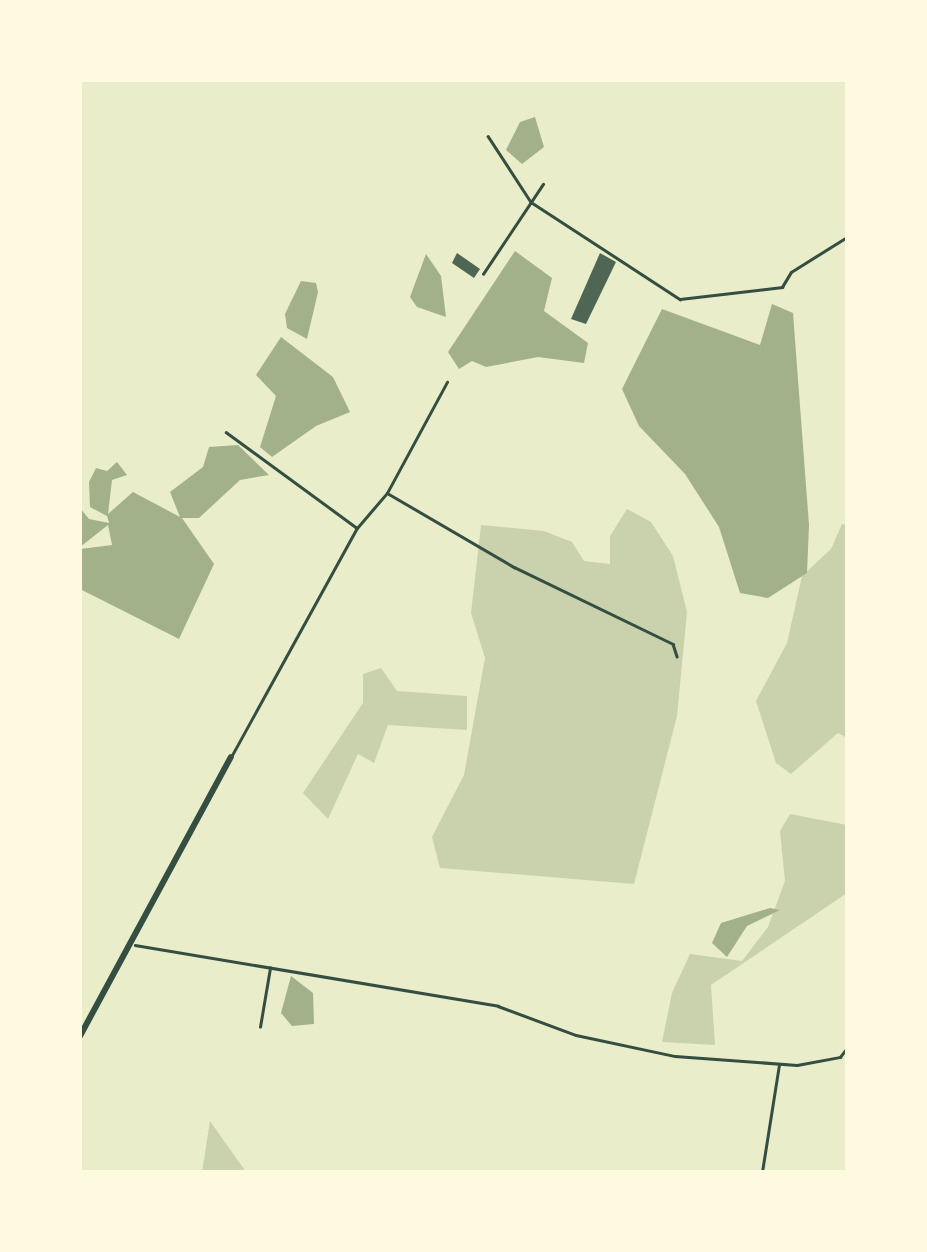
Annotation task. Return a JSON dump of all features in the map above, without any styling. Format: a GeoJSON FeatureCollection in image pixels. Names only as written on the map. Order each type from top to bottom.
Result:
{"type":"FeatureCollection","features":[{"type":"Feature","properties":{"kind":"street"},"geometry":{"type":"LineString","coordinates":[[80,1036],[134,945],[231,758]]}},
{"type":"Feature","properties":{"kind":"lane"},"geometry":{"type":"LineString","coordinates":[[488,136],[531,202],[660,288],[696,301],[782,287],[791,272],[847,237]]}},
{"type":"Feature","properties":{"kind":"lane"},"geometry":{"type":"LineString","coordinates":[[483,274],[542,184]]}},
{"type":"Feature","properties":{"kind":"lane"},"geometry":{"type":"LineString","coordinates":[[231,758],[357,528],[388,493],[448,382]]}},
{"type":"Feature","properties":{"kind":"lane"},"geometry":{"type":"LineString","coordinates":[[226,432],[357,528]]}},
{"type":"Feature","properties":{"kind":"lane"},"geometry":{"type":"LineString","coordinates":[[388,493],[514,567],[673,644],[676,656]]}},
{"type":"Feature","properties":{"kind":"lane"},"geometry":{"type":"LineString","coordinates":[[134,945],[498,1006],[576,1035],[675,1056],[817,1064],[847,1048]]}},
{"type":"Feature","properties":{"kind":"lane"},"geometry":{"type":"LineString","coordinates":[[260,1027],[270,967]]}},
{"type":"Feature","properties":{"kind":"lane"},"geometry":{"type":"LineString","coordinates":[[762,1172],[778,1064]]}},
{"type":"Feature","properties":{"kind":"shaded area"},"geometry":{"type":"Polygon","coordinates":[[[535,117],[544,147],[522,164],[506,150],[520,122],[535,117]]]}},
{"type":"Feature","properties":{"kind":"shaded area"},"geometry":{"type":"Polygon","coordinates":[[[515,251],[552,278],[544,311],[588,343],[584,363],[538,357],[486,367],[472,361],[459,369],[448,352],[515,251]]]}},
{"type":"Feature","properties":{"kind":"shaded area"},"geometry":{"type":"Polygon","coordinates":[[[426,254],[441,276],[446,317],[417,307],[410,297],[426,254]]]}},
{"type":"Feature","properties":{"kind":"shaded area"},"geometry":{"type":"Polygon","coordinates":[[[301,281],[316,283],[318,292],[307,339],[287,328],[285,314],[301,281]]]}},
{"type":"Feature","properties":{"kind":"shaded area"},"geometry":{"type":"Polygon","coordinates":[[[772,304],[793,313],[809,525],[807,573],[768,598],[740,593],[719,527],[685,474],[639,426],[622,389],[662,309],[760,345],[772,304]]]}},
{"type":"Feature","properties":{"kind":"shaded area"},"geometry":{"type":"Polygon","coordinates":[[[281,337],[333,377],[350,412],[316,426],[272,457],[260,447],[276,396],[256,375],[281,337]]]}},
{"type":"Feature","properties":{"kind":"shaded area"},"geometry":{"type":"Polygon","coordinates":[[[238,445],[269,475],[240,480],[199,518],[182,518],[214,564],[179,639],[80,589],[80,549],[112,545],[108,525],[80,547],[80,508],[89,519],[109,523],[107,516],[90,507],[89,482],[96,468],[107,471],[117,462],[127,475],[112,480],[108,514],[133,492],[180,517],[170,492],[203,467],[209,447],[238,445]]]}},
{"type":"Feature","properties":{"kind":"shaded area"},"geometry":{"type":"Polygon","coordinates":[[[627,509],[651,522],[673,556],[687,612],[677,716],[634,884],[440,868],[432,837],[464,775],[485,658],[471,613],[481,525],[544,531],[572,542],[584,561],[610,564],[610,536],[627,509]]]}},
{"type":"Feature","properties":{"kind":"shaded area"},"geometry":{"type":"Polygon","coordinates":[[[842,524],[847,525],[847,738],[838,733],[791,774],[776,763],[756,701],[787,643],[802,576],[831,549],[842,524]]]}},
{"type":"Feature","properties":{"kind":"shaded area"},"geometry":{"type":"Polygon","coordinates":[[[381,668],[397,691],[467,696],[467,730],[388,725],[374,763],[358,754],[328,819],[303,793],[363,703],[363,674],[381,668]]]}},
{"type":"Feature","properties":{"kind":"shaded area"},"geometry":{"type":"Polygon","coordinates":[[[790,814],[847,825],[847,893],[711,985],[715,1045],[662,1042],[672,993],[690,954],[742,961],[768,927],[785,881],[780,831],[790,814]]]}},
{"type":"Feature","properties":{"kind":"shaded area"},"geometry":{"type":"Polygon","coordinates":[[[770,908],[780,910],[747,926],[727,957],[712,943],[721,923],[770,908]]]}},
{"type":"Feature","properties":{"kind":"shaded area"},"geometry":{"type":"Polygon","coordinates":[[[291,976],[313,993],[314,1024],[292,1026],[281,1013],[291,976]]]}},
{"type":"Feature","properties":{"kind":"shaded area"},"geometry":{"type":"Polygon","coordinates":[[[210,1121],[246,1172],[202,1172],[210,1121]]]}},
{"type":"Feature","properties":{"kind":"building"},"geometry":{"type":"Polygon","coordinates":[[[457,253],[480,269],[474,278],[452,263],[457,253]]]}},
{"type":"Feature","properties":{"kind":"building"},"geometry":{"type":"Polygon","coordinates":[[[600,253],[616,262],[586,324],[571,319],[600,253]]]}}]}
